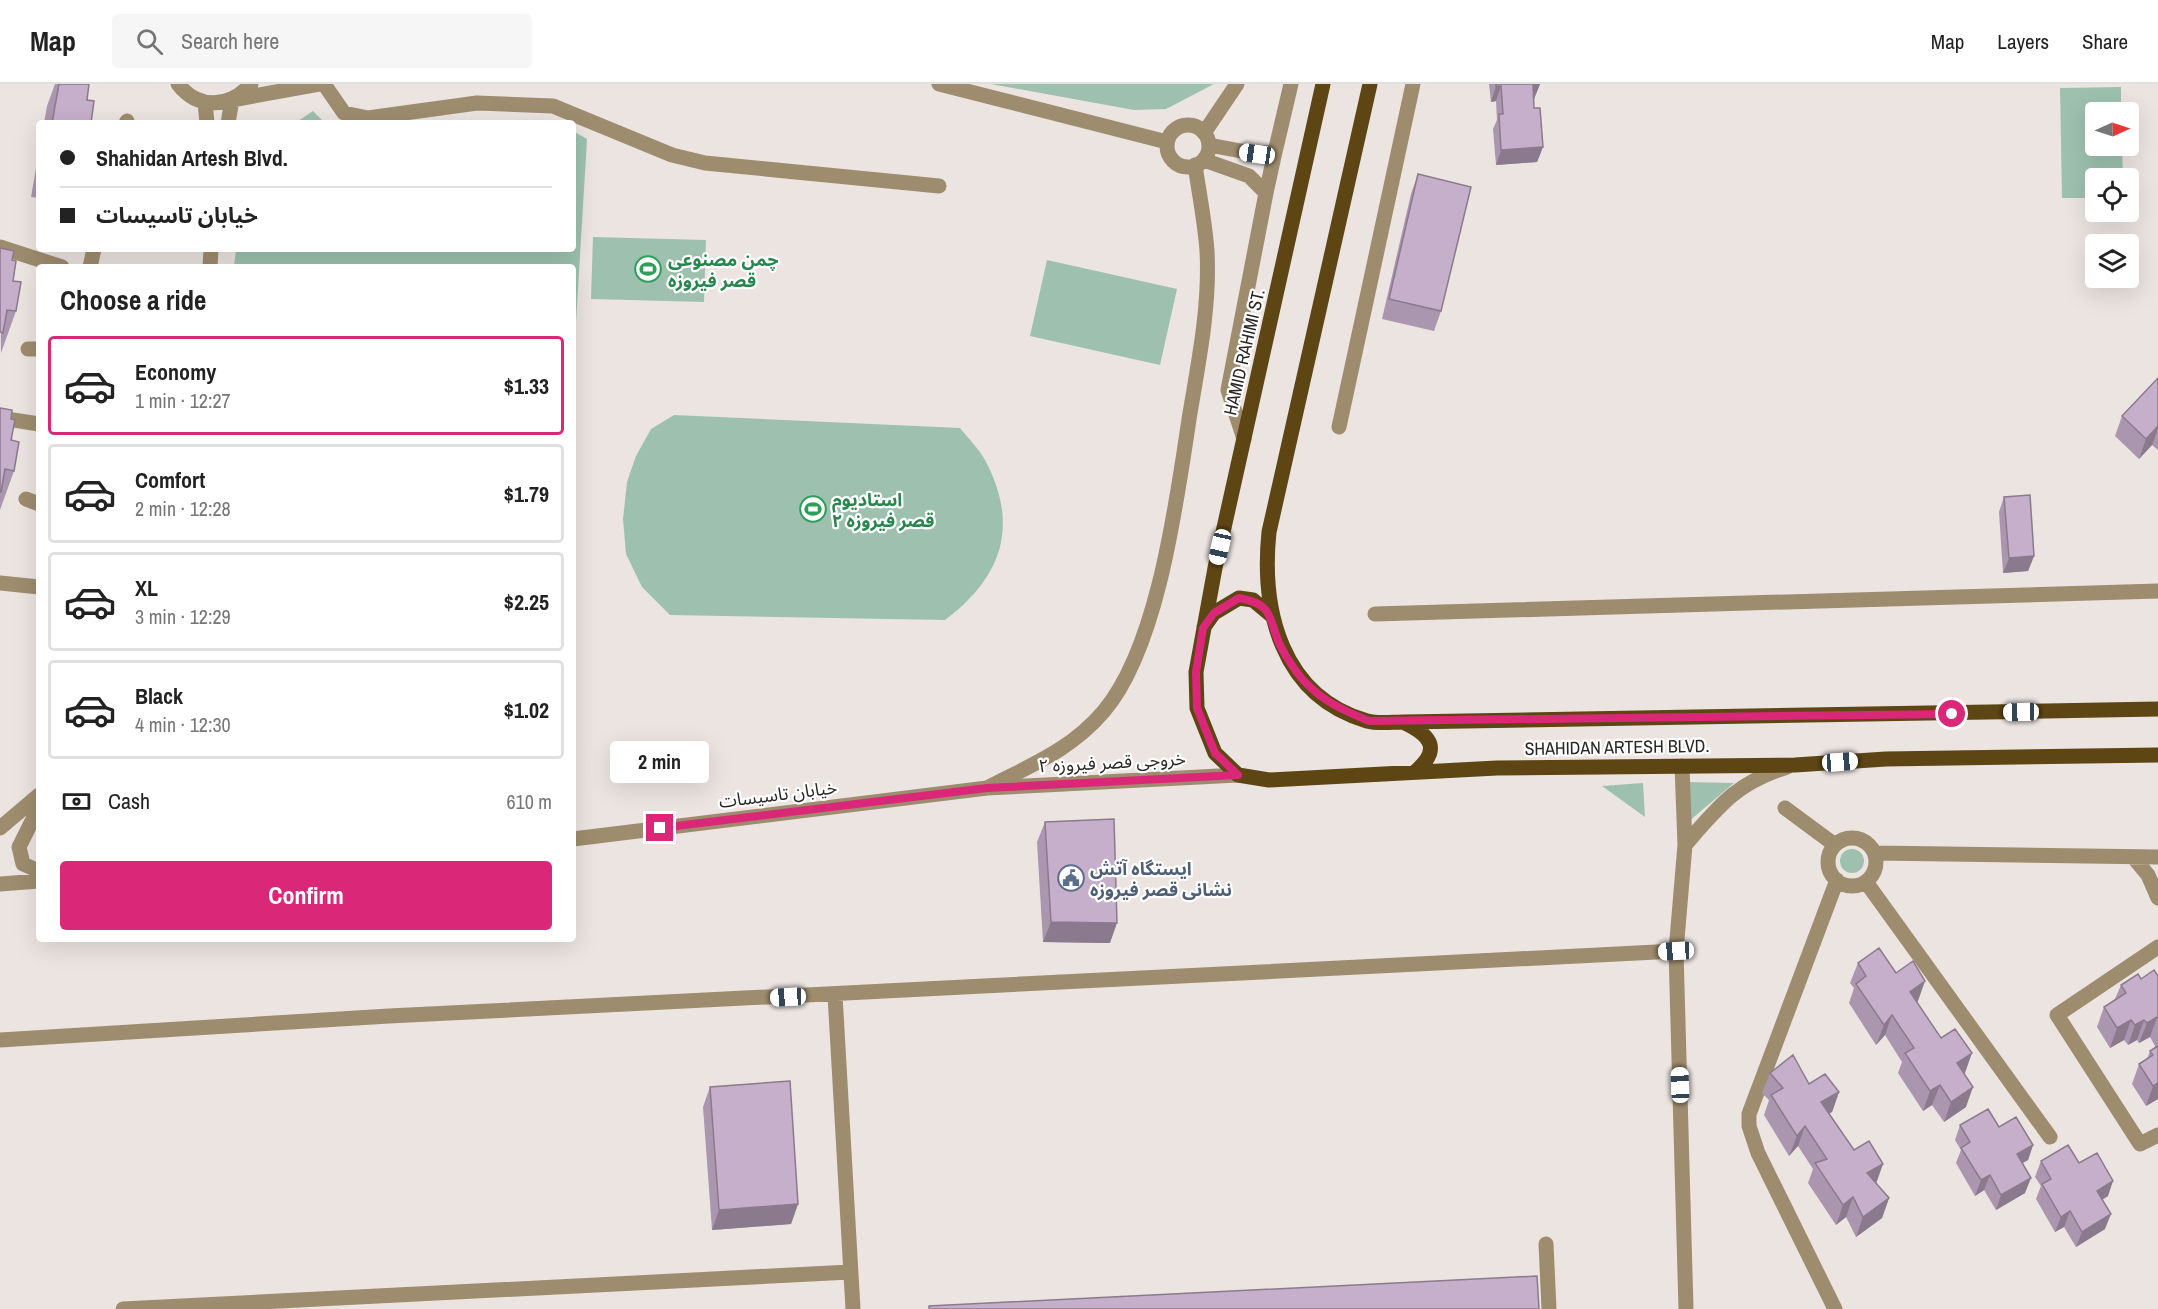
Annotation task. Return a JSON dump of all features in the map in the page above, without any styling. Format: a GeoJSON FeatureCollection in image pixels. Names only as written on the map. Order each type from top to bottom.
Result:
{"type":"FeatureCollection","features":[{"type":"Feature","properties":{"kind":"main road","name":"HAMID RAHIMI ST."},"geometry":{"type":"LineString","coordinates":[[1203,628],[1323,84]]}},
{"type":"Feature","properties":{"kind":"main road"},"geometry":{"type":"LineString","coordinates":[[1271,615],[1266,564],[1269,532],[1370,84]]}},
{"type":"Feature","properties":{"kind":"main road"},"geometry":{"type":"LineString","coordinates":[[1238,775],[1215,753],[1197,708],[1196,672],[1203,628],[1214,613],[1239,598],[1253,600],[1271,615]]}},
{"type":"Feature","properties":{"kind":"main road","name":"SHAHIDAN ARTESH BLVD."},"geometry":{"type":"LineString","coordinates":[[1271,615],[1281,646],[1306,683],[1333,706],[1369,721],[2158,709]]}},
{"type":"Feature","properties":{"kind":"main road"},"geometry":{"type":"LineString","coordinates":[[1404,722],[1422,731],[1429,739],[1431,750],[1429,756],[1415,772]]}},
{"type":"Feature","properties":{"kind":"main road","name":"SHAHIDAN ARTESH BLVD."},"geometry":{"type":"LineString","coordinates":[[1238,775],[1269,780],[1415,772],[1795,765],[1886,759],[2158,754]]}},
{"type":"Feature","properties":{"kind":"street"},"geometry":{"type":"LineString","coordinates":[[178,84],[194,98],[205,102],[231,100],[321,84],[344,112],[368,118],[477,104],[553,106],[672,155],[705,163],[939,186]]}},
{"type":"Feature","properties":{"kind":"street"},"geometry":{"type":"LineString","coordinates":[[228,120],[231,100],[251,84]]}},
{"type":"Feature","properties":{"kind":"street"},"geometry":{"type":"LineString","coordinates":[[939,84],[1167,142]]}},
{"type":"Feature","properties":{"kind":"street"},"geometry":{"type":"LineString","coordinates":[[987,788],[1071,744],[1105,710],[1134,664],[1153,609],[1179,484],[1203,332],[1207,252],[1203,150],[1199,128],[1186,125],[1173,130],[1167,142],[1167,150],[1174,162],[1181,165],[1203,150],[1237,84]]}},
{"type":"Feature","properties":{"kind":"street"},"geometry":{"type":"LineString","coordinates":[[1244,439],[1228,390],[1266,193],[1291,84]]}},
{"type":"Feature","properties":{"kind":"street"},"geometry":{"type":"LineString","coordinates":[[1339,428],[1413,84]]}},
{"type":"Feature","properties":{"kind":"street"},"geometry":{"type":"LineString","coordinates":[[205,102],[207,120]]}},
{"type":"Feature","properties":{"kind":"street"},"geometry":{"type":"LineString","coordinates":[[1203,150],[1257,154],[1275,152]]}},
{"type":"Feature","properties":{"kind":"street"},"geometry":{"type":"LineString","coordinates":[[1203,150],[1249,176],[1266,193]]}},
{"type":"Feature","properties":{"kind":"street"},"geometry":{"type":"LineString","coordinates":[[0,247],[53,264]]}},
{"type":"Feature","properties":{"kind":"street"},"geometry":{"type":"LineString","coordinates":[[0,418],[36,424]]}},
{"type":"Feature","properties":{"kind":"street"},"geometry":{"type":"LineString","coordinates":[[0,583],[36,587]]}},
{"type":"Feature","properties":{"kind":"street"},"geometry":{"type":"LineString","coordinates":[[1375,614],[2158,591]]}},
{"type":"Feature","properties":{"kind":"street"},"geometry":{"type":"LineString","coordinates":[[1685,845],[1737,788],[1766,774],[1795,765]]}},
{"type":"Feature","properties":{"kind":"street"},"geometry":{"type":"LineString","coordinates":[[1682,766],[1685,845],[1676,951],[1686,1309]]}},
{"type":"Feature","properties":{"kind":"street","name":"خروجی قصر فیروزه ۲"},"geometry":{"type":"LineString","coordinates":[[987,788],[1238,775]]}},
{"type":"Feature","properties":{"kind":"street","name":"خیابان تاسیسات"},"geometry":{"type":"LineString","coordinates":[[576,839],[987,788]]}},
{"type":"Feature","properties":{"kind":"street"},"geometry":{"type":"LineString","coordinates":[[0,828],[36,798]]}},
{"type":"Feature","properties":{"kind":"street"},"geometry":{"type":"LineString","coordinates":[[1785,808],[1834,845]]}},
{"type":"Feature","properties":{"kind":"street"},"geometry":{"type":"LineString","coordinates":[[36,813],[19,848],[23,864],[36,870]]}},
{"type":"Feature","properties":{"kind":"street"},"geometry":{"type":"LineString","coordinates":[[1849,838],[1857,838],[1871,846],[1875,853],[1875,869],[1866,882],[1851,886],[1837,880],[1829,867],[1828,859],[1834,845],[1849,838]]}},
{"type":"Feature","properties":{"kind":"street"},"geometry":{"type":"LineString","coordinates":[[1875,853],[2158,857]]}},
{"type":"Feature","properties":{"kind":"street"},"geometry":{"type":"LineString","coordinates":[[2133,857],[2148,875],[2158,898]]}},
{"type":"Feature","properties":{"kind":"street"},"geometry":{"type":"LineString","coordinates":[[1835,1309],[1752,1139],[1749,1114],[1837,880]]}},
{"type":"Feature","properties":{"kind":"street"},"geometry":{"type":"LineString","coordinates":[[0,884],[36,881]]}},
{"type":"Feature","properties":{"kind":"street"},"geometry":{"type":"LineString","coordinates":[[1866,882],[2050,1137]]}},
{"type":"Feature","properties":{"kind":"street"},"geometry":{"type":"LineString","coordinates":[[2158,947],[2057,1016],[2140,1144],[2158,1135]]}},
{"type":"Feature","properties":{"kind":"street"},"geometry":{"type":"LineString","coordinates":[[0,1040],[388,1016],[1676,951]]}},
{"type":"Feature","properties":{"kind":"street"},"geometry":{"type":"LineString","coordinates":[[835,995],[853,1309]]}},
{"type":"Feature","properties":{"kind":"street"},"geometry":{"type":"LineString","coordinates":[[1546,1244],[1549,1309]]}},
{"type":"Feature","properties":{"kind":"street"},"geometry":{"type":"LineString","coordinates":[[123,1309],[285,1305],[850,1272]]}},
{"type":"Feature","properties":{"kind":"green space"},"geometry":{"type":"Polygon","coordinates":[[[991,84],[1214,84],[1166,109],[1134,110],[991,84]]]}},
{"type":"Feature","properties":{"kind":"green space"},"geometry":{"type":"Polygon","coordinates":[[[2121,87],[2121,102],[2085,102],[2085,156],[2122,156],[2123,168],[2085,168],[2085,198],[2062,198],[2060,88],[2121,87]]]}},
{"type":"Feature","properties":{"kind":"green space"},"geometry":{"type":"Polygon","coordinates":[[[313,111],[322,120],[300,120],[313,111]]]}},
{"type":"Feature","properties":{"kind":"green space"},"geometry":{"type":"Polygon","coordinates":[[[576,133],[587,139],[576,322],[576,264],[234,264],[236,252],[576,252],[576,133]]]}},
{"type":"Feature","properties":{"kind":"green space","name":"چمن مصنوعی قصر فیروزه"},"geometry":{"type":"Polygon","coordinates":[[[593,237],[706,240],[704,302],[591,299],[593,237]]]}},
{"type":"Feature","properties":{"kind":"green space"},"geometry":{"type":"Polygon","coordinates":[[[1047,260],[1177,289],[1160,365],[1030,336],[1047,260]]]}},
{"type":"Feature","properties":{"kind":"green space","name":"استادیوم قصر فیروزه ۲"},"geometry":{"type":"Polygon","coordinates":[[[674,415],[960,428],[985,460],[996,484],[1002,507],[1003,528],[992,568],[965,603],[945,620],[670,615],[642,587],[626,554],[623,519],[627,482],[636,456],[651,429],[674,415]]]}},
{"type":"Feature","properties":{"kind":"green space"},"geometry":{"type":"Polygon","coordinates":[[[1687,782],[1734,783],[1688,822],[1687,782]]]}},
{"type":"Feature","properties":{"kind":"green space"},"geometry":{"type":"Polygon","coordinates":[[[1643,783],[1645,817],[1602,786],[1643,783]]]}},
{"type":"Feature","properties":{"kind":"green space"},"geometry":{"type":"Polygon","coordinates":[[[1852,849],[1857,850],[1863,856],[1863,866],[1857,872],[1852,873],[1847,872],[1841,866],[1840,861],[1841,856],[1847,850],[1852,849]]]}},
{"type":"Feature","properties":{"kind":"building"},"geometry":{"type":"Polygon","coordinates":[[[59,84],[89,84],[87,100],[94,101],[91,120],[53,120],[59,84]]]}},
{"type":"Feature","properties":{"kind":"building"},"geometry":{"type":"Polygon","coordinates":[[[1496,84],[1540,84],[1533,85],[1534,108],[1540,108],[1543,147],[1501,150],[1499,114],[1503,114],[1501,86],[1496,86],[1496,84]]]}},
{"type":"Feature","properties":{"kind":"building"},"geometry":{"type":"Polygon","coordinates":[[[1418,174],[1471,187],[1441,311],[1389,299],[1418,174]]]}},
{"type":"Feature","properties":{"kind":"building"},"geometry":{"type":"Polygon","coordinates":[[[0,248],[14,251],[12,260],[16,261],[13,281],[21,282],[16,311],[7,310],[3,333],[0,332],[0,248]]]}},
{"type":"Feature","properties":{"kind":"building"},"geometry":{"type":"Polygon","coordinates":[[[2158,378],[2158,426],[2146,439],[2122,416],[2158,378]]]}},
{"type":"Feature","properties":{"kind":"building"},"geometry":{"type":"Polygon","coordinates":[[[0,408],[12,410],[11,419],[15,420],[11,440],[19,442],[14,471],[5,469],[1,492],[0,492],[0,408]]]}},
{"type":"Feature","properties":{"kind":"building"},"geometry":{"type":"Polygon","coordinates":[[[2030,495],[2034,556],[2009,558],[2004,497],[2030,495]]]}},
{"type":"Feature","properties":{"kind":"building"},"geometry":{"type":"Polygon","coordinates":[[[1114,819],[1117,923],[1051,922],[1045,822],[1114,819]]]}},
{"type":"Feature","properties":{"kind":"building"},"geometry":{"type":"Polygon","coordinates":[[[1879,948],[1896,973],[1913,961],[1925,981],[1910,992],[1941,1038],[1955,1029],[1972,1053],[1957,1063],[1973,1087],[1951,1102],[1940,1085],[1930,1091],[1905,1053],[1914,1048],[1892,1015],[1884,1025],[1856,984],[1866,976],[1858,963],[1879,948]]]}},
{"type":"Feature","properties":{"kind":"building"},"geometry":{"type":"Polygon","coordinates":[[[2154,970],[2158,976],[2158,1019],[2157,1017],[2147,1023],[2144,1020],[2135,1025],[2131,1020],[2117,1028],[2104,1007],[2126,993],[2121,985],[2138,974],[2141,979],[2154,970]]]}},
{"type":"Feature","properties":{"kind":"building"},"geometry":{"type":"Polygon","coordinates":[[[2158,1046],[2158,1083],[2153,1086],[2139,1064],[2153,1055],[2150,1051],[2158,1046]]]}},
{"type":"Feature","properties":{"kind":"building"},"geometry":{"type":"Polygon","coordinates":[[[1793,1055],[1809,1084],[1825,1074],[1839,1092],[1821,1102],[1854,1150],[1869,1141],[1883,1164],[1867,1173],[1889,1198],[1863,1217],[1853,1197],[1843,1205],[1815,1163],[1827,1159],[1805,1126],[1797,1136],[1771,1095],[1783,1088],[1770,1073],[1793,1055]]]}},
{"type":"Feature","properties":{"kind":"building"},"geometry":{"type":"Polygon","coordinates":[[[790,1081],[798,1204],[719,1210],[710,1087],[790,1081]]]}},
{"type":"Feature","properties":{"kind":"building"},"geometry":{"type":"Polygon","coordinates":[[[1988,1109],[1999,1127],[2016,1117],[2033,1145],[2017,1154],[2031,1178],[2001,1195],[1990,1175],[1981,1180],[1961,1148],[1970,1142],[1960,1125],[1988,1109]]]}},
{"type":"Feature","properties":{"kind":"building"},"geometry":{"type":"Polygon","coordinates":[[[2068,1145],[2079,1163],[2097,1153],[2113,1181],[2097,1191],[2111,1214],[2082,1232],[2070,1211],[2061,1217],[2042,1184],[2051,1179],[2041,1161],[2068,1145]]]}},
{"type":"Feature","properties":{"kind":"building"},"geometry":{"type":"Polygon","coordinates":[[[1537,1276],[1539,1309],[929,1309],[929,1306],[1537,1276]]]}},
{"type":"Feature","properties":{"kind":"place","name":"چمن مصنوعی قصر فیروزه"},"geometry":{"type":"Point","coordinates":[648,269]}},
{"type":"Feature","properties":{"kind":"place","name":"استادیوم قصر فیروزه ۲"},"geometry":{"type":"Point","coordinates":[813,509]}},
{"type":"Feature","properties":{"kind":"place","name":"ایستگاه آتش نشانی قصر فیروزه"},"geometry":{"type":"Point","coordinates":[1071,878]}},
{"type":"Feature","properties":{"kind":"route"},"geometry":{"type":"LineString","coordinates":[[660,828],[987,788],[1238,775],[1215,753],[1197,708],[1196,672],[1203,628],[1214,613],[1239,598],[1253,600],[1271,615],[1281,646],[1306,683],[1333,706],[1369,721],[1952,714]]}}]}
